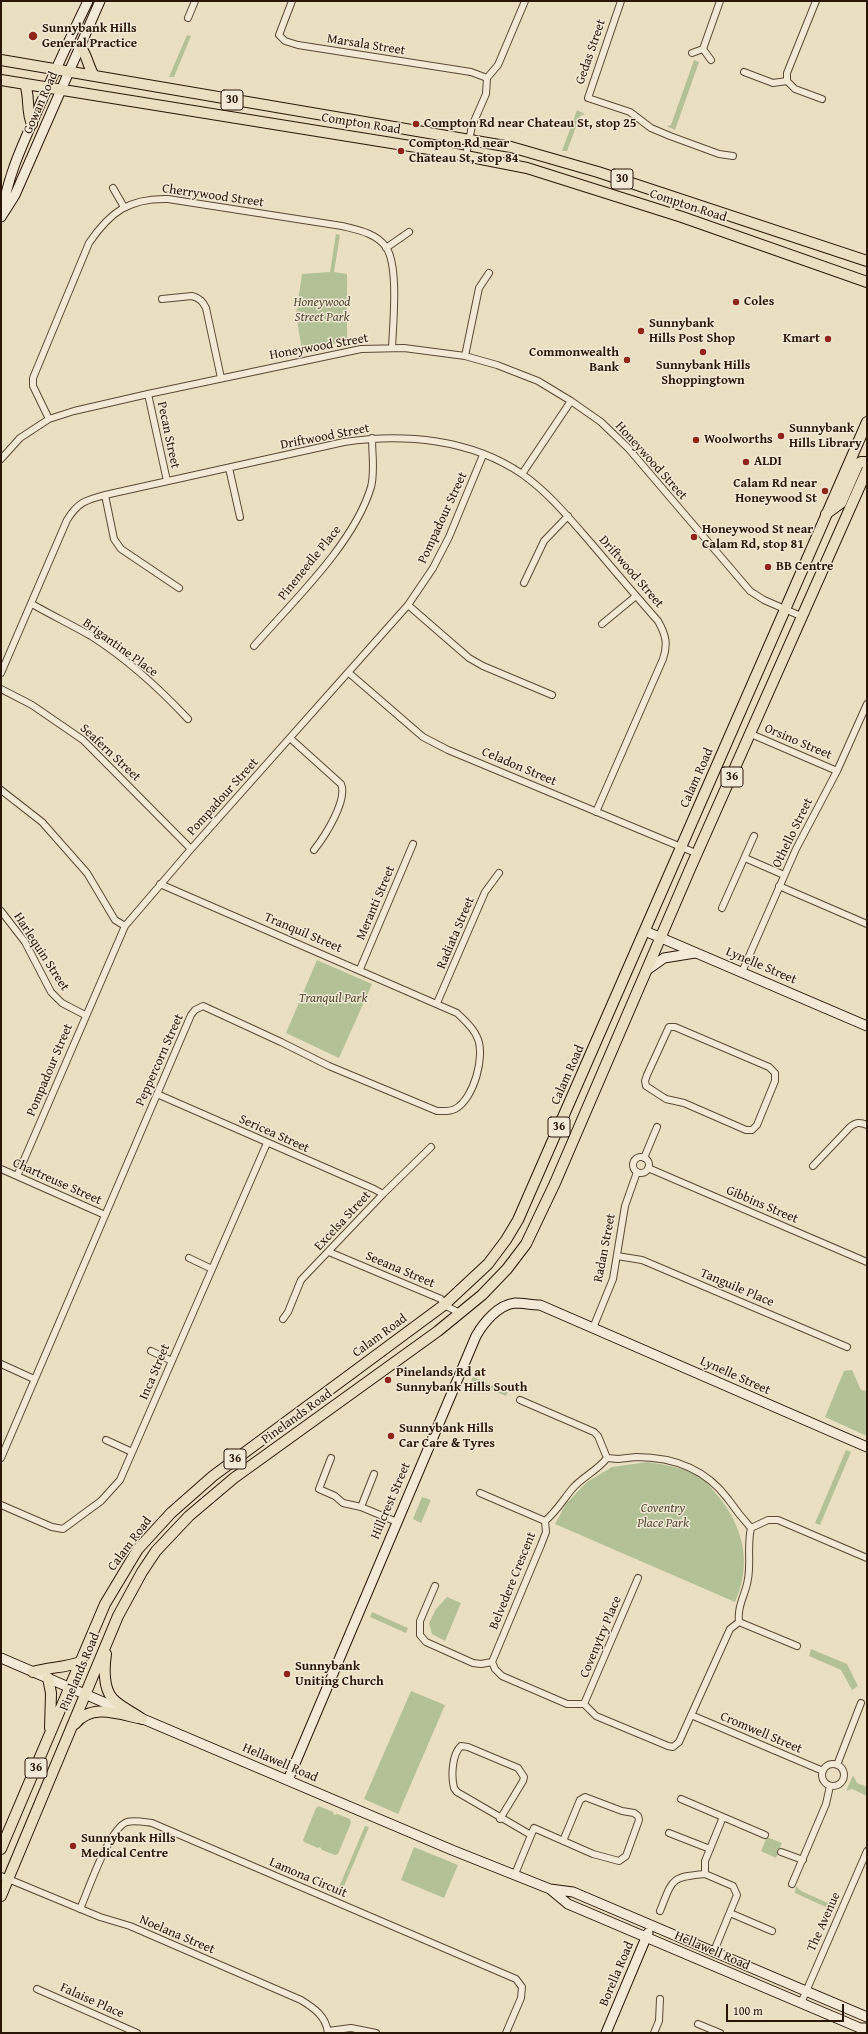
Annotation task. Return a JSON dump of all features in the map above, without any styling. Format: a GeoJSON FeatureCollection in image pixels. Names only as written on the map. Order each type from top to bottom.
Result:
{"type":"FeatureCollection","features":[{"type":"Feature","properties":{"kind":"main road"},"geometry":{"type":"LineString","coordinates":[[80,46],[85,52],[88,65],[94,76]]}},
{"type":"Feature","properties":{"kind":"main road","name":"Compton Road"},"geometry":{"type":"LineString","coordinates":[[1,60],[522,149],[577,165],[867,260]]}},
{"type":"Feature","properties":{"kind":"main road","name":"Compton Road"},"geometry":{"type":"LineString","coordinates":[[1,80],[466,155],[556,176],[724,231],[867,282]]}},
{"type":"Feature","properties":{"kind":"main road"},"geometry":{"type":"LineString","coordinates":[[25,84],[29,97],[28,115],[32,124]]}},
{"type":"Feature","properties":{"kind":"main road","name":"Calam Road"},"geometry":{"type":"LineString","coordinates":[[70,1688],[80,1662],[114,1587],[138,1549],[170,1513],[213,1476],[444,1305],[488,1264],[506,1240],[518,1220],[867,422]]}},
{"type":"Feature","properties":{"kind":"main road"},"geometry":{"type":"LineString","coordinates":[[826,514],[842,501],[858,464],[861,462],[867,462]]}},
{"type":"Feature","properties":{"kind":"main road","name":"36"},"geometry":{"type":"LineString","coordinates":[[647,970],[867,470]]}},
{"type":"Feature","properties":{"kind":"main road","name":"Pinelands Road"},"geometry":{"type":"LineString","coordinates":[[1,1896],[4,1877],[70,1730],[118,1616],[142,1572],[156,1551],[183,1521],[234,1478],[438,1331],[460,1313],[493,1285],[521,1252],[538,1221],[555,1183],[647,970]]}},
{"type":"Feature","properties":{"kind":"main road"},"geometry":{"type":"LineString","coordinates":[[108,1639],[104,1669],[109,1693],[113,1700],[142,1719]]}},
{"type":"Feature","properties":{"kind":"main road"},"geometry":{"type":"LineString","coordinates":[[33,1672],[47,1668],[70,1666],[80,1662]]}},
{"type":"Feature","properties":{"kind":"main road"},"geometry":{"type":"LineString","coordinates":[[48,1678],[52,1699],[50,1736]]}},
{"type":"Feature","properties":{"kind":"main road","name":"Pinelands Road"},"geometry":{"type":"LineString","coordinates":[[1,1849],[70,1688]]}},
{"type":"Feature","properties":{"kind":"main road"},"geometry":{"type":"LineString","coordinates":[[70,1730],[82,1716],[90,1713],[107,1712],[142,1719]]}},
{"type":"Feature","properties":{"kind":"street","name":"Gowan Road"},"geometry":{"type":"LineString","coordinates":[[2,213],[6,192],[14,165],[88,1]]}},
{"type":"Feature","properties":{"kind":"street","name":"Gowan Road"},"geometry":{"type":"LineString","coordinates":[[2,213],[15,196],[100,1]]}},
{"type":"Feature","properties":{"kind":"street"},"geometry":{"type":"LineString","coordinates":[[188,18],[195,1]]}},
{"type":"Feature","properties":{"kind":"street","name":"Marsala Street"},"geometry":{"type":"LineString","coordinates":[[292,1],[279,35],[285,41],[298,45],[471,72],[487,78]]}},
{"type":"Feature","properties":{"kind":"street"},"geometry":{"type":"LineString","coordinates":[[466,155],[473,124],[486,94],[487,78],[498,65],[525,1]]}},
{"type":"Feature","properties":{"kind":"street","name":"Gedas Street"},"geometry":{"type":"LineString","coordinates":[[621,1],[588,98],[630,112],[650,128],[670,136],[719,154],[733,156]]}},
{"type":"Feature","properties":{"kind":"street"},"geometry":{"type":"LineString","coordinates":[[703,49],[720,1]]}},
{"type":"Feature","properties":{"kind":"street"},"geometry":{"type":"LineString","coordinates":[[816,1],[787,73],[787,81],[795,89],[822,99]]}},
{"type":"Feature","properties":{"kind":"street"},"geometry":{"type":"LineString","coordinates":[[692,53],[703,49]]}},
{"type":"Feature","properties":{"kind":"street"},"geometry":{"type":"LineString","coordinates":[[703,49],[711,60]]}},
{"type":"Feature","properties":{"kind":"street"},"geometry":{"type":"LineString","coordinates":[[744,72],[761,80],[773,83],[787,81]]}},
{"type":"Feature","properties":{"kind":"street"},"geometry":{"type":"LineString","coordinates":[[113,188],[124,207]]}},
{"type":"Feature","properties":{"kind":"street","name":"Cherrywood Street"},"geometry":{"type":"LineString","coordinates":[[49,419],[33,386],[34,374],[89,244],[100,228],[124,207],[135,202],[152,199],[168,199],[342,226],[366,232],[376,238],[386,248]]}},
{"type":"Feature","properties":{"kind":"street"},"geometry":{"type":"LineString","coordinates":[[392,348],[393,273],[386,248],[410,232]]}},
{"type":"Feature","properties":{"kind":"street"},"geometry":{"type":"LineString","coordinates":[[465,356],[479,288],[489,273]]}},
{"type":"Feature","properties":{"kind":"street"},"geometry":{"type":"LineString","coordinates":[[162,299],[192,296],[196,297],[203,303],[206,308],[221,378]]}},
{"type":"Feature","properties":{"kind":"street","name":"Honeywood Street"},"geometry":{"type":"LineString","coordinates":[[1,459],[20,438],[49,419],[74,411],[148,394],[341,352],[392,348],[428,350],[465,356],[526,376],[571,401],[601,422],[628,448],[750,591],[759,598],[803,617]]}},
{"type":"Feature","properties":{"kind":"street","name":"Pecan Street"},"geometry":{"type":"LineString","coordinates":[[148,394],[167,481]]}},
{"type":"Feature","properties":{"kind":"street"},"geometry":{"type":"LineString","coordinates":[[522,474],[571,401]]}},
{"type":"Feature","properties":{"kind":"street","name":"Driftwood Street"},"geometry":{"type":"LineString","coordinates":[[1,673],[67,520],[74,508],[85,501],[105,495],[344,442],[372,438],[403,437],[456,445],[483,455],[522,474],[568,516],[658,621],[665,634],[667,647],[663,659],[596,812]]}},
{"type":"Feature","properties":{"kind":"street","name":"Pineneedle Place"},"geometry":{"type":"LineString","coordinates":[[254,646],[336,552],[352,529],[364,505],[371,485],[373,467],[372,438]]}},
{"type":"Feature","properties":{"kind":"street","name":"Pompadour Street"},"geometry":{"type":"LineString","coordinates":[[17,1176],[85,1015],[125,926],[191,848],[291,739],[408,605],[433,568],[449,538],[483,455]]}},
{"type":"Feature","properties":{"kind":"street"},"geometry":{"type":"LineString","coordinates":[[229,468],[240,517]]}},
{"type":"Feature","properties":{"kind":"street"},"geometry":{"type":"LineString","coordinates":[[105,495],[114,540],[121,549],[179,588]]}},
{"type":"Feature","properties":{"kind":"street"},"geometry":{"type":"LineString","coordinates":[[524,583],[544,541],[568,516]]}},
{"type":"Feature","properties":{"kind":"street"},"geometry":{"type":"LineString","coordinates":[[602,624],[636,596]]}},
{"type":"Feature","properties":{"kind":"street","name":"Brigantine Place"},"geometry":{"type":"LineString","coordinates":[[32,604],[91,636],[132,666],[165,695],[188,719]]}},
{"type":"Feature","properties":{"kind":"street"},"geometry":{"type":"LineString","coordinates":[[408,605],[469,658],[483,666],[552,695]]}},
{"type":"Feature","properties":{"kind":"street","name":"Celadon Street"},"geometry":{"type":"LineString","coordinates":[[349,673],[423,737],[448,750],[698,854]]}},
{"type":"Feature","properties":{"kind":"street","name":"Seafern Street"},"geometry":{"type":"LineString","coordinates":[[1,689],[32,705],[83,740],[191,848]]}},
{"type":"Feature","properties":{"kind":"street","name":"Othello Street"},"geometry":{"type":"LineString","coordinates":[[742,972],[784,875],[837,771],[867,706]]}},
{"type":"Feature","properties":{"kind":"street","name":"Orsino Street"},"geometry":{"type":"LineString","coordinates":[[751,734],[837,771]]}},
{"type":"Feature","properties":{"kind":"street"},"geometry":{"type":"LineString","coordinates":[[291,739],[340,784],[344,790],[342,800],[323,839],[314,850]]}},
{"type":"Feature","properties":{"kind":"street"},"geometry":{"type":"LineString","coordinates":[[1,790],[42,822],[87,873],[115,920],[125,926]]}},
{"type":"Feature","properties":{"kind":"street"},"geometry":{"type":"LineString","coordinates":[[722,908],[754,836]]}},
{"type":"Feature","properties":{"kind":"street","name":"Meranti Street"},"geometry":{"type":"LineString","coordinates":[[360,970],[413,844]]}},
{"type":"Feature","properties":{"kind":"street"},"geometry":{"type":"LineString","coordinates":[[745,858],[784,875]]}},
{"type":"Feature","properties":{"kind":"street","name":"Radiata Street"},"geometry":{"type":"LineString","coordinates":[[437,1003],[485,892],[499,873]]}},
{"type":"Feature","properties":{"kind":"street","name":"Tranquil Street"},"geometry":{"type":"LineString","coordinates":[[160,884],[437,1003]]}},
{"type":"Feature","properties":{"kind":"street"},"geometry":{"type":"LineString","coordinates":[[780,886],[867,924]]}},
{"type":"Feature","properties":{"kind":"street","name":"Harlequin Street"},"geometry":{"type":"LineString","coordinates":[[1,911],[25,942],[51,992],[62,1003],[85,1015]]}},
{"type":"Feature","properties":{"kind":"street","name":"Lynelle Street"},"geometry":{"type":"LineString","coordinates":[[645,931],[867,1026]]}},
{"type":"Feature","properties":{"kind":"street"},"geometry":{"type":"LineString","coordinates":[[647,970],[664,958],[697,953]]}},
{"type":"Feature","properties":{"kind":"street","name":"Peppercorn Street"},"geometry":{"type":"LineString","coordinates":[[1,1458],[191,1015],[195,1010],[203,1006],[343,1072],[429,1109],[446,1112],[455,1108],[468,1096],[477,1074],[481,1050],[477,1037],[470,1026],[457,1013],[437,1003]]}},
{"type":"Feature","properties":{"kind":"street"},"geometry":{"type":"LineString","coordinates":[[669,1027],[675,1027],[769,1067],[775,1073],[775,1081],[757,1125],[752,1130],[746,1130],[684,1103],[666,1099],[646,1086],[645,1081],[669,1027]]}},
{"type":"Feature","properties":{"kind":"street","name":"Sericea Street"},"geometry":{"type":"LineString","coordinates":[[157,1094],[374,1189],[382,1194]]}},
{"type":"Feature","properties":{"kind":"street"},"geometry":{"type":"LineString","coordinates":[[813,1166],[850,1126],[854,1123],[862,1123],[867,1125]]}},
{"type":"Feature","properties":{"kind":"street"},"geometry":{"type":"LineString","coordinates":[[644,1158],[657,1126]]}},
{"type":"Feature","properties":{"kind":"street","name":"Inca Street"},"geometry":{"type":"LineString","coordinates":[[1,1505],[52,1527],[63,1528],[101,1501],[120,1480],[267,1143]]}},
{"type":"Feature","properties":{"kind":"street","name":"Excelsa Street"},"geometry":{"type":"LineString","coordinates":[[283,1319],[288,1312],[301,1280],[382,1194],[431,1147]]}},
{"type":"Feature","properties":{"kind":"street"},"geometry":{"type":"LineString","coordinates":[[638,1158],[644,1158],[647,1161],[648,1168],[643,1172],[637,1172],[633,1168],[633,1163],[638,1158]]}},
{"type":"Feature","properties":{"kind":"street","name":"Gibbins Street"},"geometry":{"type":"LineString","coordinates":[[648,1168],[867,1262]]}},
{"type":"Feature","properties":{"kind":"street","name":"Chartreuse Street"},"geometry":{"type":"LineString","coordinates":[[1,1170],[105,1215]]}},
{"type":"Feature","properties":{"kind":"street","name":"Radan Street"},"geometry":{"type":"LineString","coordinates":[[593,1328],[613,1280],[625,1206],[637,1172]]}},
{"type":"Feature","properties":{"kind":"street","name":"Seeana Street"},"geometry":{"type":"LineString","coordinates":[[329,1252],[441,1299],[444,1305],[460,1313]]}},
{"type":"Feature","properties":{"kind":"street","name":"Tanguile Place"},"geometry":{"type":"LineString","coordinates":[[617,1256],[642,1260],[847,1347]]}},
{"type":"Feature","properties":{"kind":"street"},"geometry":{"type":"LineString","coordinates":[[189,1258],[212,1269]]}},
{"type":"Feature","properties":{"kind":"street","name":"Hillcrest Street"},"geometry":{"type":"LineString","coordinates":[[288,1780],[396,1522],[476,1336],[483,1324],[504,1306],[515,1303],[540,1305],[593,1328]]}},
{"type":"Feature","properties":{"kind":"street","name":"Lynelle Street"},"geometry":{"type":"LineString","coordinates":[[593,1328],[867,1448]]}},
{"type":"Feature","properties":{"kind":"street"},"geometry":{"type":"LineString","coordinates":[[151,1351],[172,1361]]}},
{"type":"Feature","properties":{"kind":"street"},"geometry":{"type":"LineString","coordinates":[[1,1364],[34,1379]]}},
{"type":"Feature","properties":{"kind":"street"},"geometry":{"type":"LineString","coordinates":[[520,1400],[594,1432],[598,1436],[607,1458],[618,1460],[650,1457],[684,1464],[704,1474],[717,1486],[750,1528]]}},
{"type":"Feature","properties":{"kind":"street"},"geometry":{"type":"LineString","coordinates":[[106,1440],[132,1452]]}},
{"type":"Feature","properties":{"kind":"street"},"geometry":{"type":"LineString","coordinates":[[332,1458],[319,1489],[335,1496],[343,1503],[361,1507],[396,1522]]}},
{"type":"Feature","properties":{"kind":"street","name":"Belvedere Crescent"},"geometry":{"type":"LineString","coordinates":[[492,1662],[546,1532],[546,1521],[572,1489],[586,1476],[600,1467],[607,1458]]}},
{"type":"Feature","properties":{"kind":"street"},"geometry":{"type":"LineString","coordinates":[[361,1507],[374,1474]]}},
{"type":"Feature","properties":{"kind":"street"},"geometry":{"type":"LineString","coordinates":[[480,1493],[546,1521]]}},
{"type":"Feature","properties":{"kind":"street"},"geometry":{"type":"LineString","coordinates":[[750,1528],[768,1520],[778,1520],[867,1558]]}},
{"type":"Feature","properties":{"kind":"street"},"geometry":{"type":"LineString","coordinates":[[739,1622],[738,1611],[748,1580],[748,1538],[750,1528]]}},
{"type":"Feature","properties":{"kind":"street","name":"Covenytry Place"},"geometry":{"type":"LineString","coordinates":[[584,1704],[638,1578]]}},
{"type":"Feature","properties":{"kind":"street"},"geometry":{"type":"LineString","coordinates":[[435,1586],[420,1621],[420,1635],[426,1642],[473,1663],[481,1664],[492,1662],[495,1669],[502,1676],[567,1704],[584,1704],[596,1716],[673,1747],[679,1742],[730,1629],[739,1622]]}},
{"type":"Feature","properties":{"kind":"street"},"geometry":{"type":"LineString","coordinates":[[739,1622],[797,1646]]}},
{"type":"Feature","properties":{"kind":"street","name":"Hellawell Road"},"geometry":{"type":"LineString","coordinates":[[1,1658],[452,1850],[550,1889],[573,1892],[867,2017]]}},
{"type":"Feature","properties":{"kind":"street"},"geometry":{"type":"LineString","coordinates":[[836,1765],[861,1703]]}},
{"type":"Feature","properties":{"kind":"street","name":"Cromwell Street"},"geometry":{"type":"LineString","coordinates":[[692,1715],[823,1771]]}},
{"type":"Feature","properties":{"kind":"street"},"geometry":{"type":"LineString","coordinates":[[500,1818],[523,1781],[524,1777],[522,1771],[468,1747],[461,1746],[457,1750],[455,1756],[454,1788],[500,1818],[531,1835]]}},
{"type":"Feature","properties":{"kind":"street"},"geometry":{"type":"LineString","coordinates":[[836,1765],[841,1769],[843,1777],[837,1785],[830,1786],[823,1780],[823,1771],[827,1766],[836,1765]]}},
{"type":"Feature","properties":{"kind":"street"},"geometry":{"type":"LineString","coordinates":[[792,1884],[826,1804],[830,1786]]}},
{"type":"Feature","properties":{"kind":"street"},"geometry":{"type":"LineString","coordinates":[[514,1874],[534,1828],[563,1841],[615,1861],[622,1860],[638,1827],[638,1816],[585,1797],[580,1800],[563,1841]]}},
{"type":"Feature","properties":{"kind":"street"},"geometry":{"type":"LineString","coordinates":[[681,1799],[765,1835]]}},
{"type":"Feature","properties":{"kind":"street"},"geometry":{"type":"LineString","coordinates":[[705,1874],[705,1861],[723,1817]]}},
{"type":"Feature","properties":{"kind":"street","name":"Lamona Circuit"},"geometry":{"type":"LineString","coordinates":[[80,1909],[112,1836],[126,1822],[137,1821],[152,1823],[516,1979],[522,1987],[521,1998],[506,2033]]}},
{"type":"Feature","properties":{"kind":"street"},"geometry":{"type":"LineString","coordinates":[[669,1833],[710,1850]]}},
{"type":"Feature","properties":{"kind":"street","name":"The Avenue"},"geometry":{"type":"LineString","coordinates":[[801,2003],[867,1850]]}},
{"type":"Feature","properties":{"kind":"street"},"geometry":{"type":"LineString","coordinates":[[781,1852],[803,1860]]}},
{"type":"Feature","properties":{"kind":"street"},"geometry":{"type":"LineString","coordinates":[[660,1911],[671,1886],[675,1880],[682,1876],[705,1874],[733,1886],[737,1895],[714,1951]]}},
{"type":"Feature","properties":{"kind":"street","name":"Noelana Street"},"geometry":{"type":"LineString","coordinates":[[4,1877],[80,1909],[130,1926],[300,2000],[316,2009],[323,2019],[328,2032]]}},
{"type":"Feature","properties":{"kind":"street","name":"Hellawell Road"},"geometry":{"type":"LineString","coordinates":[[550,1889],[568,1904],[860,2028],[867,2028]]}},
{"type":"Feature","properties":{"kind":"street"},"geometry":{"type":"LineString","coordinates":[[730,1913],[772,1931]]}},
{"type":"Feature","properties":{"kind":"street","name":"Borella Road"},"geometry":{"type":"LineString","coordinates":[[606,2033],[652,1925]]}},
{"type":"Feature","properties":{"kind":"street","name":"Falaise Place"},"geometry":{"type":"LineString","coordinates":[[37,1989],[137,2033]]}},
{"type":"Feature","properties":{"kind":"street"},"geometry":{"type":"LineString","coordinates":[[654,2033],[659,2021],[660,1998]]}},
{"type":"Feature","properties":{"kind":"street"},"geometry":{"type":"LineString","coordinates":[[698,2024],[720,2033]]}},
{"type":"Feature","properties":{"kind":"street"},"geometry":{"type":"LineString","coordinates":[[328,2032],[351,2028],[376,2033]]}},
{"type":"Feature","properties":{"kind":"green space"},"geometry":{"type":"Polygon","coordinates":[[[187,35],[191,36],[174,77],[169,77],[187,35]]]}},
{"type":"Feature","properties":{"kind":"green space"},"geometry":{"type":"Polygon","coordinates":[[[694,60],[699,62],[675,130],[667,126],[671,125],[694,60]]]}},
{"type":"Feature","properties":{"kind":"green space"},"geometry":{"type":"Polygon","coordinates":[[[577,110],[585,114],[580,116],[567,151],[562,151],[577,110]]]}},
{"type":"Feature","properties":{"kind":"green space","name":"Honeywood Street Park"},"geometry":{"type":"Polygon","coordinates":[[[336,234],[340,235],[334,272],[347,274],[347,341],[302,350],[296,315],[302,274],[330,272],[336,234]]]}},
{"type":"Feature","properties":{"kind":"green space","name":"Tranquil Park"},"geometry":{"type":"Polygon","coordinates":[[[317,960],[372,984],[339,1058],[286,1033],[317,960]]]}},
{"type":"Feature","properties":{"kind":"green space"},"geometry":{"type":"Polygon","coordinates":[[[852,1370],[861,1390],[867,1391],[867,1436],[825,1417],[844,1371],[852,1370]]]}},
{"type":"Feature","properties":{"kind":"green space"},"geometry":{"type":"Polygon","coordinates":[[[473,1377],[508,1392],[506,1396],[471,1381],[473,1377]]]}},
{"type":"Feature","properties":{"kind":"green space"},"geometry":{"type":"Polygon","coordinates":[[[846,1450],[851,1452],[820,1525],[815,1523],[846,1450]]]}},
{"type":"Feature","properties":{"kind":"green space","name":"Coventry Place Park"},"geometry":{"type":"Polygon","coordinates":[[[648,1462],[663,1464],[685,1470],[699,1477],[709,1484],[728,1509],[740,1534],[743,1547],[743,1574],[735,1602],[555,1524],[566,1504],[587,1482],[612,1467],[648,1462]]]}},
{"type":"Feature","properties":{"kind":"green space"},"geometry":{"type":"Polygon","coordinates":[[[422,1497],[431,1500],[421,1523],[413,1519],[422,1497]]]}},
{"type":"Feature","properties":{"kind":"green space"},"geometry":{"type":"Polygon","coordinates":[[[447,1597],[461,1603],[445,1641],[432,1634],[429,1623],[436,1609],[447,1597]]]}},
{"type":"Feature","properties":{"kind":"green space"},"geometry":{"type":"Polygon","coordinates":[[[372,1612],[408,1628],[406,1633],[370,1617],[372,1612]]]}},
{"type":"Feature","properties":{"kind":"green space"},"geometry":{"type":"Polygon","coordinates":[[[811,1649],[847,1664],[858,1686],[852,1690],[841,1670],[809,1656],[811,1649]]]}},
{"type":"Feature","properties":{"kind":"green space"},"geometry":{"type":"Polygon","coordinates":[[[411,1691],[445,1705],[398,1814],[364,1799],[411,1691]]]}},
{"type":"Feature","properties":{"kind":"green space"},"geometry":{"type":"Polygon","coordinates":[[[853,1775],[857,1783],[867,1787],[867,1796],[852,1789],[846,1791],[853,1775]]]}},
{"type":"Feature","properties":{"kind":"green space"},"geometry":{"type":"Polygon","coordinates":[[[319,1806],[333,1812],[334,1815],[337,1814],[350,1819],[351,1823],[338,1854],[335,1855],[322,1850],[320,1847],[318,1848],[304,1842],[303,1840],[316,1808],[319,1806]]]}},
{"type":"Feature","properties":{"kind":"green space"},"geometry":{"type":"Polygon","coordinates":[[[365,1826],[369,1827],[341,1893],[337,1892],[365,1826]]]}},
{"type":"Feature","properties":{"kind":"green space"},"geometry":{"type":"Polygon","coordinates":[[[767,1837],[782,1843],[776,1858],[761,1851],[767,1837]]]}},
{"type":"Feature","properties":{"kind":"green space"},"geometry":{"type":"Polygon","coordinates":[[[414,1847],[458,1865],[444,1898],[401,1880],[414,1847]]]}},
{"type":"Feature","properties":{"kind":"green space"},"geometry":{"type":"Polygon","coordinates":[[[796,1886],[801,1891],[830,1904],[828,1908],[795,1893],[796,1886]]]}},
{"type":"Feature","properties":{"kind":"place","name":"Sunnybank Hills General Practice"},"geometry":{"type":"Point","coordinates":[33,36]}},
{"type":"Feature","properties":{"kind":"place","name":"Compton Rd near Chateau St, stop 25"},"geometry":{"type":"Point","coordinates":[416,124]}},
{"type":"Feature","properties":{"kind":"place","name":"Compton Rd near Chateau St, stop 84"},"geometry":{"type":"Point","coordinates":[401,151]}},
{"type":"Feature","properties":{"kind":"place","name":"Coles"},"geometry":{"type":"Point","coordinates":[736,302]}},
{"type":"Feature","properties":{"kind":"place","name":"Sunnybank Hills Post Shop"},"geometry":{"type":"Point","coordinates":[641,331]}},
{"type":"Feature","properties":{"kind":"place","name":"Kmart"},"geometry":{"type":"Point","coordinates":[828,339]}},
{"type":"Feature","properties":{"kind":"place","name":"Sunnybank Hills Shoppingtown"},"geometry":{"type":"Point","coordinates":[703,352]}},
{"type":"Feature","properties":{"kind":"place","name":"Commonwealth Bank"},"geometry":{"type":"Point","coordinates":[627,360]}},
{"type":"Feature","properties":{"kind":"place","name":"Sunnybank Hills Library"},"geometry":{"type":"Point","coordinates":[781,436]}},
{"type":"Feature","properties":{"kind":"place","name":"Woolworths"},"geometry":{"type":"Point","coordinates":[696,440]}},
{"type":"Feature","properties":{"kind":"place","name":"ALDI"},"geometry":{"type":"Point","coordinates":[746,462]}},
{"type":"Feature","properties":{"kind":"place","name":"Calam Rd near Honeywood St"},"geometry":{"type":"Point","coordinates":[825,491]}},
{"type":"Feature","properties":{"kind":"place","name":"Honeywood St near Calam Rd, stop 81"},"geometry":{"type":"Point","coordinates":[694,537]}},
{"type":"Feature","properties":{"kind":"place","name":"BB Centre"},"geometry":{"type":"Point","coordinates":[768,567]}},
{"type":"Feature","properties":{"kind":"place","name":"Pinelands Rd at Sunnybank Hills South"},"geometry":{"type":"Point","coordinates":[388,1380]}},
{"type":"Feature","properties":{"kind":"place","name":"Sunnybank Hills Car Care & Tyres"},"geometry":{"type":"Point","coordinates":[391,1436]}},
{"type":"Feature","properties":{"kind":"place","name":"Sunnybank Uniting Church"},"geometry":{"type":"Point","coordinates":[287,1674]}},
{"type":"Feature","properties":{"kind":"place","name":"Sunnybank Hills Medical Centre"},"geometry":{"type":"Point","coordinates":[73,1846]}}]}
